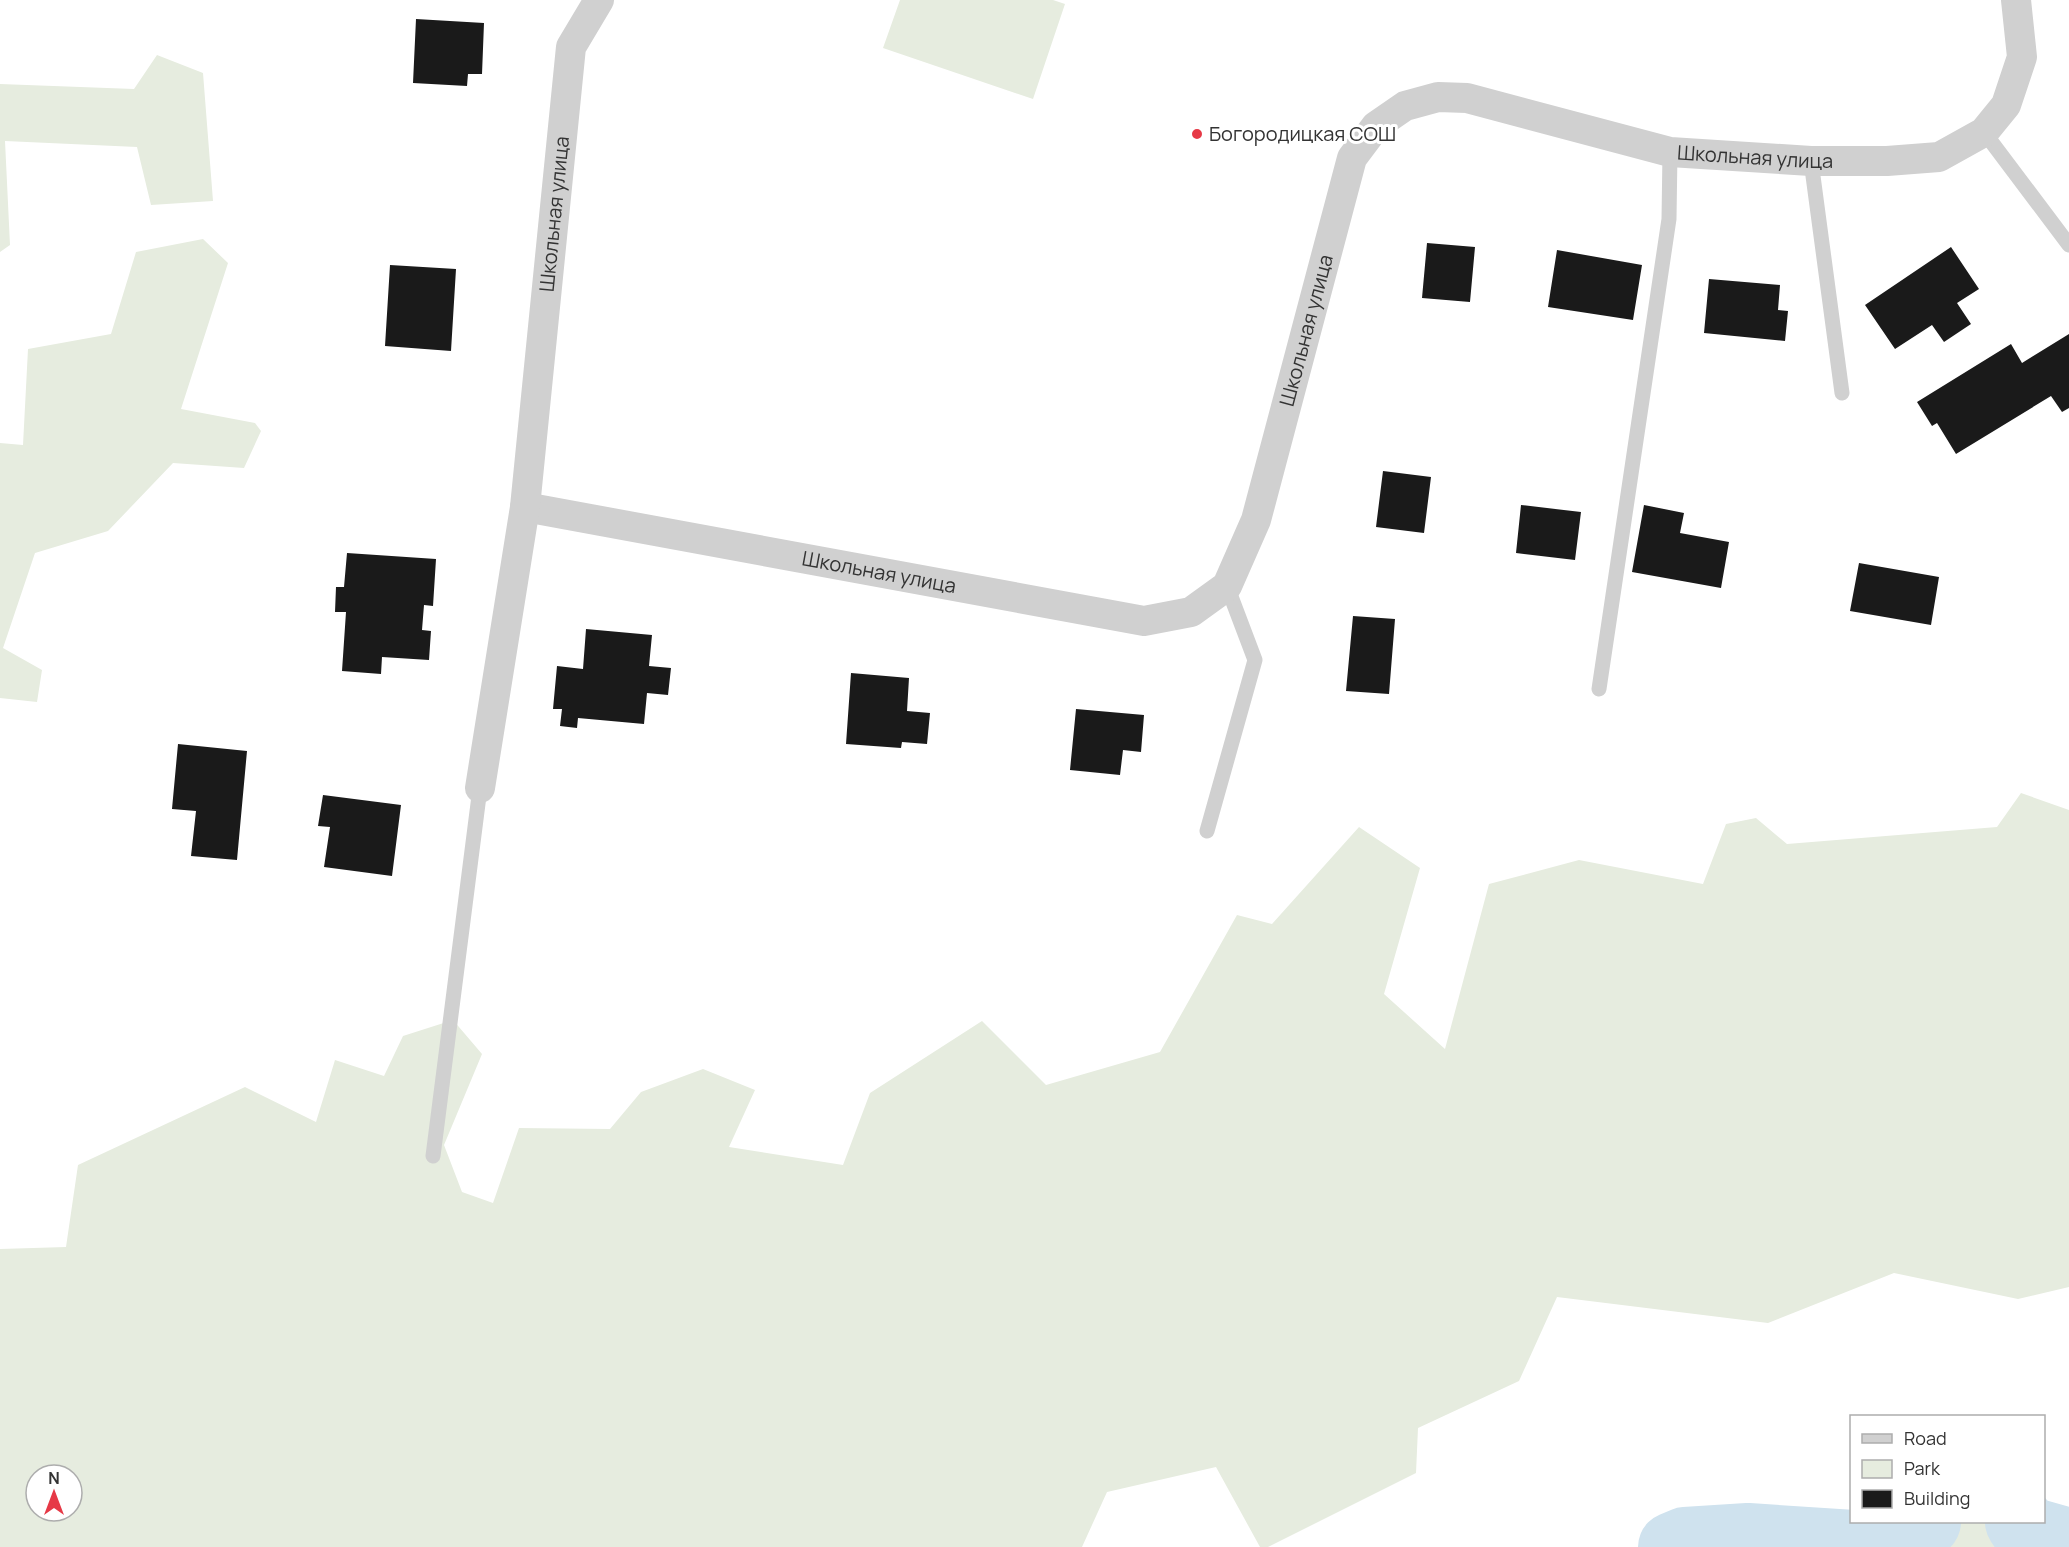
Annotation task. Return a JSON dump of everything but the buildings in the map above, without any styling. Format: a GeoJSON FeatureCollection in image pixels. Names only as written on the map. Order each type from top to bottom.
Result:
{"type":"FeatureCollection","features":[{"type":"Feature","properties":{"kind":"street","name":"Школьная улица"},"geometry":{"type":"LineString","coordinates":[[480,788],[525,507],[571,47],[599,0]]}},
{"type":"Feature","properties":{"kind":"street","name":"Школьная улица"},"geometry":{"type":"LineString","coordinates":[[525,507],[1144,621],[1191,612],[1227,586],[1256,520],[1352,158],[1376,126],[1405,106],[1438,97],[1467,98],[1671,152],[1811,161],[1887,161],[1939,157],[1984,132],[2006,105],[2022,57],[2016,0]]}},
{"type":"Feature","properties":{"kind":"lane"},"geometry":{"type":"LineString","coordinates":[[1984,132],[2069,245]]}},
{"type":"Feature","properties":{"kind":"lane"},"geometry":{"type":"LineString","coordinates":[[1599,689],[1669,219],[1671,152]]}},
{"type":"Feature","properties":{"kind":"lane"},"geometry":{"type":"LineString","coordinates":[[1811,161],[1842,393]]}},
{"type":"Feature","properties":{"kind":"lane"},"geometry":{"type":"LineString","coordinates":[[1207,831],[1255,660],[1227,586]]}},
{"type":"Feature","properties":{"kind":"lane"},"geometry":{"type":"LineString","coordinates":[[434,1156],[480,788]]}},
{"type":"Feature","properties":{"kind":"green space"},"geometry":{"type":"Polygon","coordinates":[[[900,0],[1053,0],[1065,4],[1033,99],[883,48],[900,0]]]}},
{"type":"Feature","properties":{"kind":"green space"},"geometry":{"type":"Polygon","coordinates":[[[157,55],[203,73],[213,201],[151,205],[137,147],[5,141],[10,245],[0,252],[0,84],[134,89],[157,55]]]}},
{"type":"Feature","properties":{"kind":"green space"},"geometry":{"type":"Polygon","coordinates":[[[203,239],[228,263],[181,409],[255,423],[261,431],[244,468],[173,463],[108,531],[35,553],[3,648],[42,670],[37,702],[0,698],[0,443],[23,445],[28,349],[111,334],[136,252],[203,239]]]}},
{"type":"Feature","properties":{"kind":"green space"},"geometry":{"type":"Polygon","coordinates":[[[2021,793],[2069,810],[2069,1287],[2018,1299],[1894,1273],[1768,1323],[1557,1297],[1519,1381],[1418,1428],[1416,1473],[1268,1547],[1260,1547],[1216,1467],[1107,1492],[1082,1547],[0,1547],[0,1249],[66,1247],[78,1165],[245,1087],[316,1122],[335,1060],[384,1076],[403,1036],[453,1020],[482,1054],[444,1145],[462,1192],[493,1203],[519,1128],[610,1129],[641,1092],[703,1069],[755,1090],[729,1147],[843,1165],[870,1093],[982,1021],[1046,1085],[1160,1052],[1237,915],[1272,924],[1359,827],[1420,868],[1384,994],[1445,1049],[1489,884],[1579,860],[1703,884],[1726,824],[1756,818],[1787,844],[1997,827],[2021,793]]]}},
{"type":"Feature","properties":{"kind":"green space"},"geometry":{"type":"Polygon","coordinates":[[[1952,1523],[2027,1523],[2069,1547],[1921,1547],[1923,1538],[1952,1523]]]}},
{"type":"Feature","properties":{"kind":"green space"},"geometry":{"type":"Polygon","coordinates":[[[1845,1529],[1872,1547],[1811,1547],[1845,1529]]]}},
{"type":"Feature","properties":{"kind":"waterway"},"geometry":{"type":"LineString","coordinates":[[1673,1547],[1685,1542],[1748,1538],[1884,1547],[1924,1523]]}},
{"type":"Feature","properties":{"kind":"waterway"},"geometry":{"type":"LineString","coordinates":[[2021,1523],[2026,1531],[2069,1543]]}},
{"type":"Feature","properties":{"kind":"place","name":"Богородицкая СОШ"},"geometry":{"type":"Point","coordinates":[1197,134]}}]}
